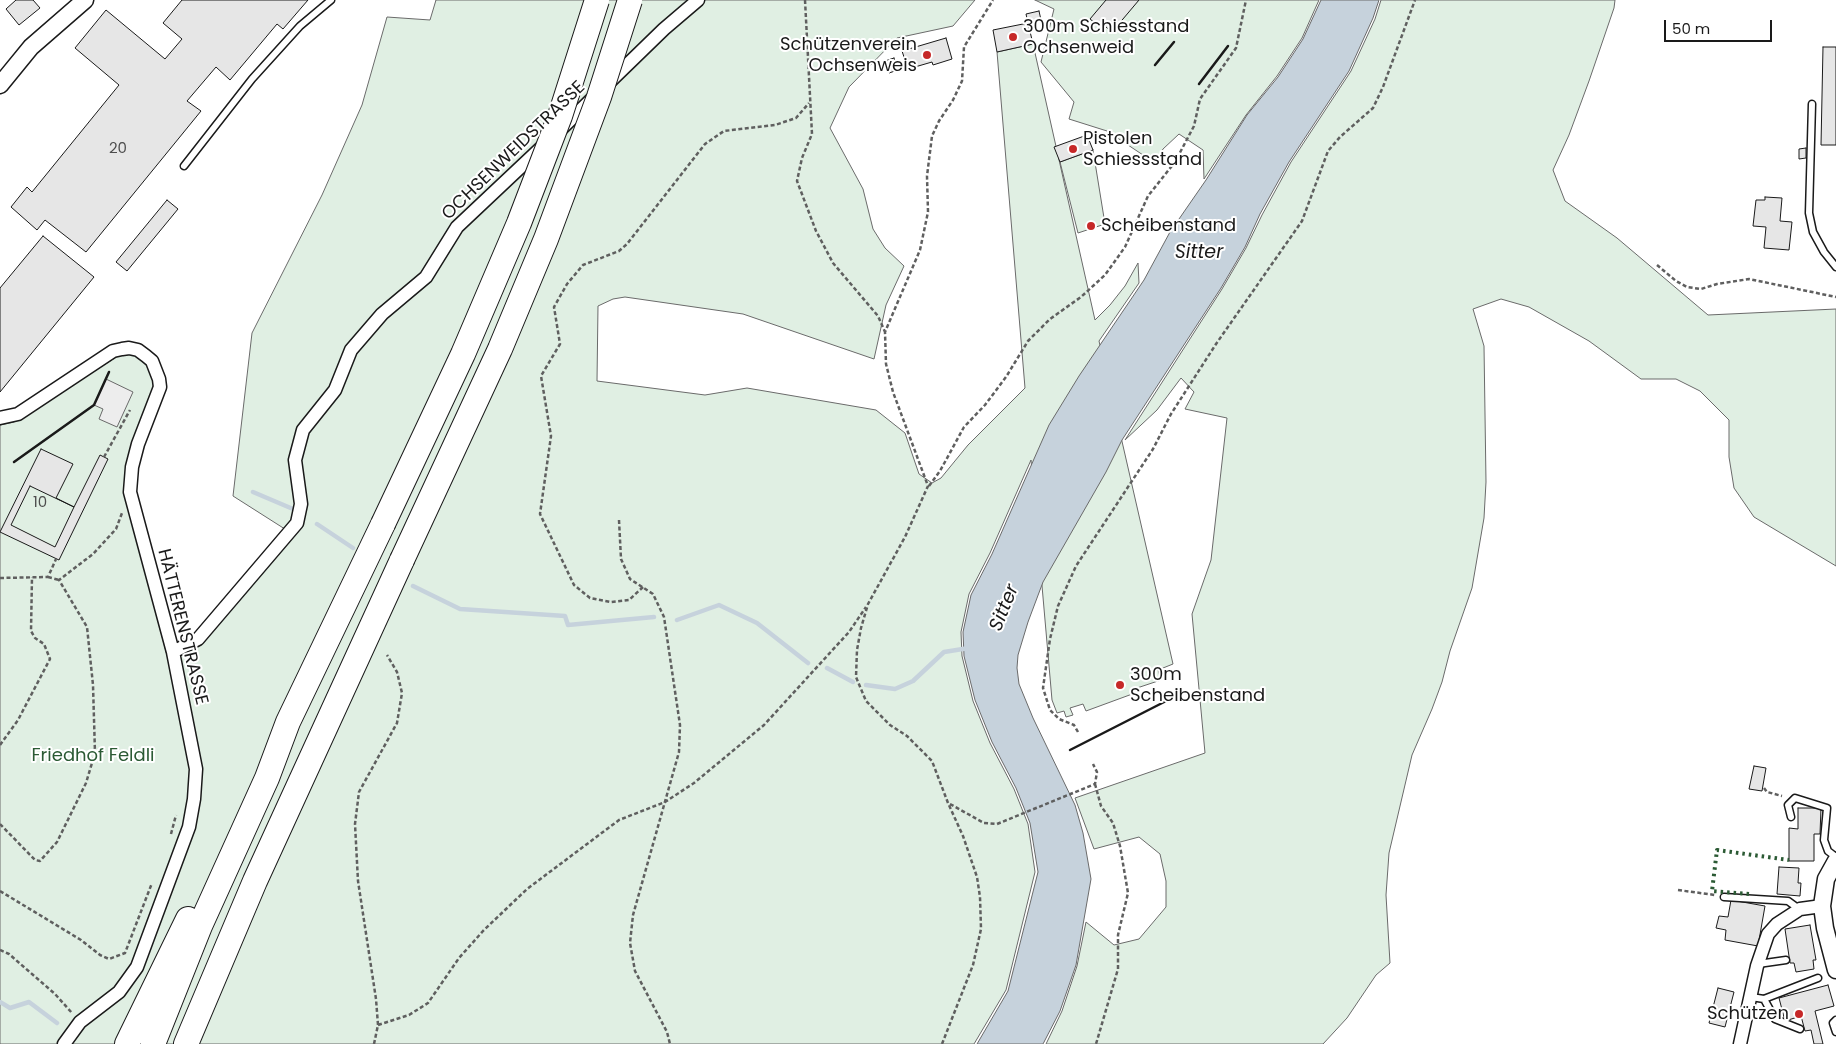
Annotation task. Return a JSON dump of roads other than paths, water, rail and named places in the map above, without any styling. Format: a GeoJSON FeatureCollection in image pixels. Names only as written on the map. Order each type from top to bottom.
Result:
{"type":"FeatureCollection","features":[{"type":"Feature","properties":{"kind":"highway"},"geometry":{"type":"LineString","coordinates":[[154,1040],[200,926],[267,778],[288,722],[460,362],[519,223],[560,116],[597,0]]}},
{"type":"Feature","properties":{"kind":"highway"},"geometry":{"type":"LineString","coordinates":[[188,1040],[273,840],[496,358],[540,255],[587,133],[630,0]]}},
{"type":"Feature","properties":{"kind":"highway"},"geometry":{"type":"LineString","coordinates":[[129,1038],[198,900],[253,778],[288,722]]}},
{"type":"Feature","properties":{"kind":"street"},"geometry":{"type":"LineString","coordinates":[[0,85],[31,47],[85,0]]}},
{"type":"Feature","properties":{"kind":"street","name":"OCHSENWEIDSTRASSE"},"geometry":{"type":"LineString","coordinates":[[173,652],[198,639],[297,523],[301,504],[294,460],[303,430],[335,390],[351,350],[382,314],[426,277],[457,227],[664,29],[698,0]]}},
{"type":"Feature","properties":{"kind":"street","name":"HÄTTERENSTRASSE"},"geometry":{"type":"LineString","coordinates":[[0,418],[18,414],[113,351],[129,348],[138,350],[152,362],[159,379],[160,388],[138,444],[132,467],[130,492],[173,652],[196,769],[194,799],[189,827],[137,967],[119,992],[80,1022],[64,1044]]}},
{"type":"Feature","properties":{"kind":"street"},"geometry":{"type":"LineString","coordinates":[[1836,861],[1826,880],[1822,906],[1825,928],[1836,970]]}},
{"type":"Feature","properties":{"kind":"street"},"geometry":{"type":"LineString","coordinates":[[1740,1044],[1757,998],[1758,964],[1768,934],[1777,924],[1800,909],[1822,906]]}},
{"type":"Feature","properties":{"kind":"lane"},"geometry":{"type":"LineString","coordinates":[[184,166],[252,80],[300,26],[331,0]]}},
{"type":"Feature","properties":{"kind":"lane"},"geometry":{"type":"LineString","coordinates":[[1812,104],[1809,213],[1813,232],[1824,252],[1836,267]]}},
{"type":"Feature","properties":{"kind":"lane"},"geometry":{"type":"LineString","coordinates":[[1790,817],[1788,805],[1795,798],[1827,808],[1824,840],[1828,851],[1836,857]]}},
{"type":"Feature","properties":{"kind":"lane"},"geometry":{"type":"LineString","coordinates":[[1724,897],[1788,901],[1800,909]]}},
{"type":"Feature","properties":{"kind":"lane"},"geometry":{"type":"LineString","coordinates":[[1758,964],[1786,960]]}},
{"type":"Feature","properties":{"kind":"lane"},"geometry":{"type":"LineString","coordinates":[[1800,1029],[1775,1019],[1757,998],[1818,978]]}},
{"type":"Feature","properties":{"kind":"lane"},"geometry":{"type":"LineString","coordinates":[[1836,1020],[1833,1023],[1836,1032]]}},
{"type":"Feature","properties":{"kind":"water","name":"Sitter"},"geometry":{"type":"Polygon","coordinates":[[[1321,0],[1379,0],[1349,71],[1289,162],[1260,214],[1245,247],[1221,288],[1122,440],[1106,472],[1043,582],[1028,622],[1018,655],[1019,684],[1033,718],[1075,805],[1083,833],[1091,879],[1076,965],[1060,1011],[1043,1044],[977,1044],[1008,991],[1038,872],[1030,823],[1016,788],[992,742],[975,700],[964,656],[963,632],[971,595],[992,554],[1049,425],[1079,376],[1144,280],[1170,232],[1247,115],[1278,77],[1303,39],[1321,0]]]}},
{"type":"Feature","properties":{"kind":"waterway"},"geometry":{"type":"LineString","coordinates":[[253,492],[293,509]]}},
{"type":"Feature","properties":{"kind":"waterway"},"geometry":{"type":"LineString","coordinates":[[317,524],[353,548]]}},
{"type":"Feature","properties":{"kind":"waterway"},"geometry":{"type":"LineString","coordinates":[[413,586],[460,609],[565,616],[568,625],[654,617]]}},
{"type":"Feature","properties":{"kind":"waterway"},"geometry":{"type":"LineString","coordinates":[[677,620],[719,605],[757,623],[808,663]]}},
{"type":"Feature","properties":{"kind":"waterway"},"geometry":{"type":"LineString","coordinates":[[866,685],[895,689],[913,681],[944,652],[969,648]]}},
{"type":"Feature","properties":{"kind":"waterway"},"geometry":{"type":"LineString","coordinates":[[827,668],[853,682]]}},
{"type":"Feature","properties":{"kind":"waterway"},"geometry":{"type":"LineString","coordinates":[[0,1002],[10,1008],[29,1002],[57,1023]]}},
{"type":"Feature","properties":{"kind":"place","name":"300m Schiesstand Ochsenweid"},"geometry":{"type":"Point","coordinates":[1013,37]}},
{"type":"Feature","properties":{"kind":"place","name":"Schützenverein Ochsenweis"},"geometry":{"type":"Point","coordinates":[927,55]}},
{"type":"Feature","properties":{"kind":"place","name":"Pistolen Schiessstand"},"geometry":{"type":"Point","coordinates":[1073,149]}},
{"type":"Feature","properties":{"kind":"place","name":"Scheibenstand"},"geometry":{"type":"Point","coordinates":[1091,226]}},
{"type":"Feature","properties":{"kind":"place","name":"300m Scheibenstand"},"geometry":{"type":"Point","coordinates":[1120,685]}},
{"type":"Feature","properties":{"kind":"place","name":"Schützen"},"geometry":{"type":"Point","coordinates":[1799,1014]}},
{"type":"Feature","properties":{"kind":"park label","name":"Friedhof Feldli"},"geometry":{"type":"Point","coordinates":[93,756]}}]}
